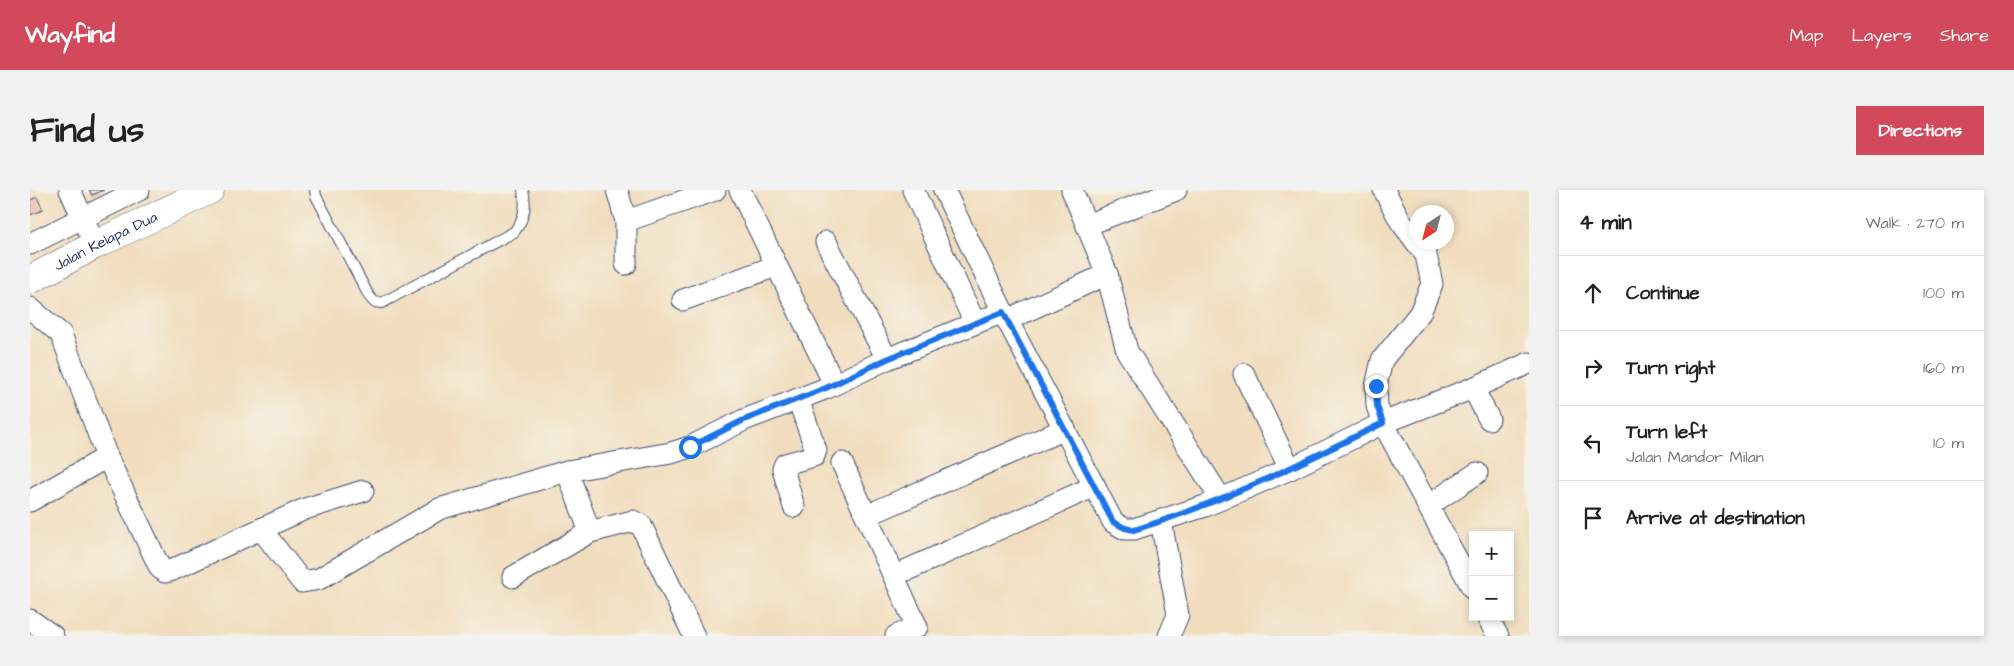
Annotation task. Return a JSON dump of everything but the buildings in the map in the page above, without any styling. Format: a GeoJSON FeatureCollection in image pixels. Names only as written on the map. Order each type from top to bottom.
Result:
{"type":"FeatureCollection","features":[{"type":"Feature","properties":{"kind":"main road","name":"Jalan Kelapa Dua"},"geometry":{"type":"LineString","coordinates":[[30,280],[95,245],[210,190]]}},
{"type":"Feature","properties":{"kind":"street"},"geometry":{"type":"LineString","coordinates":[[70,190],[95,245]]}},
{"type":"Feature","properties":{"kind":"street"},"geometry":{"type":"LineString","coordinates":[[30,244],[139,190]]}},
{"type":"Feature","properties":{"kind":"street"},"geometry":{"type":"LineString","coordinates":[[617,190],[626,221],[626,264]]}},
{"type":"Feature","properties":{"kind":"street"},"geometry":{"type":"LineString","coordinates":[[626,221],[715,190]]}},
{"type":"Feature","properties":{"kind":"street"},"geometry":{"type":"LineString","coordinates":[[740,190],[834,384]]}},
{"type":"Feature","properties":{"kind":"street"},"geometry":{"type":"LineString","coordinates":[[913,190],[975,324]]}},
{"type":"Feature","properties":{"kind":"street"},"geometry":{"type":"LineString","coordinates":[[944,190],[1005,316],[1113,522],[1125,528],[1134,530],[1221,499],[1290,469],[1383,423],[1473,388],[1529,363]]}},
{"type":"Feature","properties":{"kind":"street"},"geometry":{"type":"LineString","coordinates":[[1072,190],[1106,274],[1127,351],[1221,499]]}},
{"type":"Feature","properties":{"kind":"street"},"geometry":{"type":"LineString","coordinates":[[1087,225],[1176,190]]}},
{"type":"Feature","properties":{"kind":"street"},"geometry":{"type":"LineString","coordinates":[[1384,190],[1402,222],[1426,255],[1432,284],[1420,313],[1382,360],[1376,386],[1377,406],[1383,423],[1469,582]]}},
{"type":"Feature","properties":{"kind":"street"},"geometry":{"type":"LineString","coordinates":[[826,242],[887,359]]}},
{"type":"Feature","properties":{"kind":"street"},"geometry":{"type":"LineString","coordinates":[[683,300],[776,266]]}},
{"type":"Feature","properties":{"kind":"street"},"geometry":{"type":"LineString","coordinates":[[261,529],[302,582],[319,579],[439,509],[568,471],[671,453],[690,447],[744,420],[834,384],[887,359],[975,324],[1005,316],[1106,274]]}},
{"type":"Feature","properties":{"kind":"street"},"geometry":{"type":"LineString","coordinates":[[30,308],[61,334],[107,457],[160,568],[165,572],[305,509],[363,491]]}},
{"type":"Feature","properties":{"kind":"street"},"geometry":{"type":"LineString","coordinates":[[1244,374],[1290,469]]}},
{"type":"Feature","properties":{"kind":"street"},"geometry":{"type":"LineString","coordinates":[[1473,388],[1489,419]]}},
{"type":"Feature","properties":{"kind":"street"},"geometry":{"type":"LineString","coordinates":[[794,507],[783,469],[784,464],[814,456],[816,450],[798,399]]}},
{"type":"Feature","properties":{"kind":"street"},"geometry":{"type":"LineString","coordinates":[[879,510],[1065,429]]}},
{"type":"Feature","properties":{"kind":"street"},"geometry":{"type":"LineString","coordinates":[[30,501],[107,457]]}},
{"type":"Feature","properties":{"kind":"street"},"geometry":{"type":"LineString","coordinates":[[842,463],[917,627],[896,636]]}},
{"type":"Feature","properties":{"kind":"street"},"geometry":{"type":"LineString","coordinates":[[568,471],[590,532]]}},
{"type":"Feature","properties":{"kind":"street"},"geometry":{"type":"LineString","coordinates":[[1428,506],[1477,473]]}},
{"type":"Feature","properties":{"kind":"street"},"geometry":{"type":"LineString","coordinates":[[907,570],[1095,486]]}},
{"type":"Feature","properties":{"kind":"street"},"geometry":{"type":"LineString","coordinates":[[513,577],[590,532],[633,521],[641,525],[694,636]]}},
{"type":"Feature","properties":{"kind":"street"},"geometry":{"type":"LineString","coordinates":[[1161,521],[1178,614],[1169,636]]}},
{"type":"Feature","properties":{"kind":"street"},"geometry":{"type":"LineString","coordinates":[[30,620],[53,636]]}},
{"type":"Feature","properties":{"kind":"street"},"geometry":{"type":"LineString","coordinates":[[1489,621],[1498,636]]}},
{"type":"Feature","properties":{"kind":"lane"},"geometry":{"type":"LineString","coordinates":[[316,190],[316,196],[369,296],[374,302],[382,303],[514,232],[522,222],[525,211],[523,190]]}},
{"type":"Feature","properties":{"kind":"route"},"geometry":{"type":"LineString","coordinates":[[690,447],[744,420],[826,388],[887,359],[1003,312],[1113,522],[1134,530],[1204,506],[1290,469],[1383,423],[1377,406],[1376,386]]}}]}
